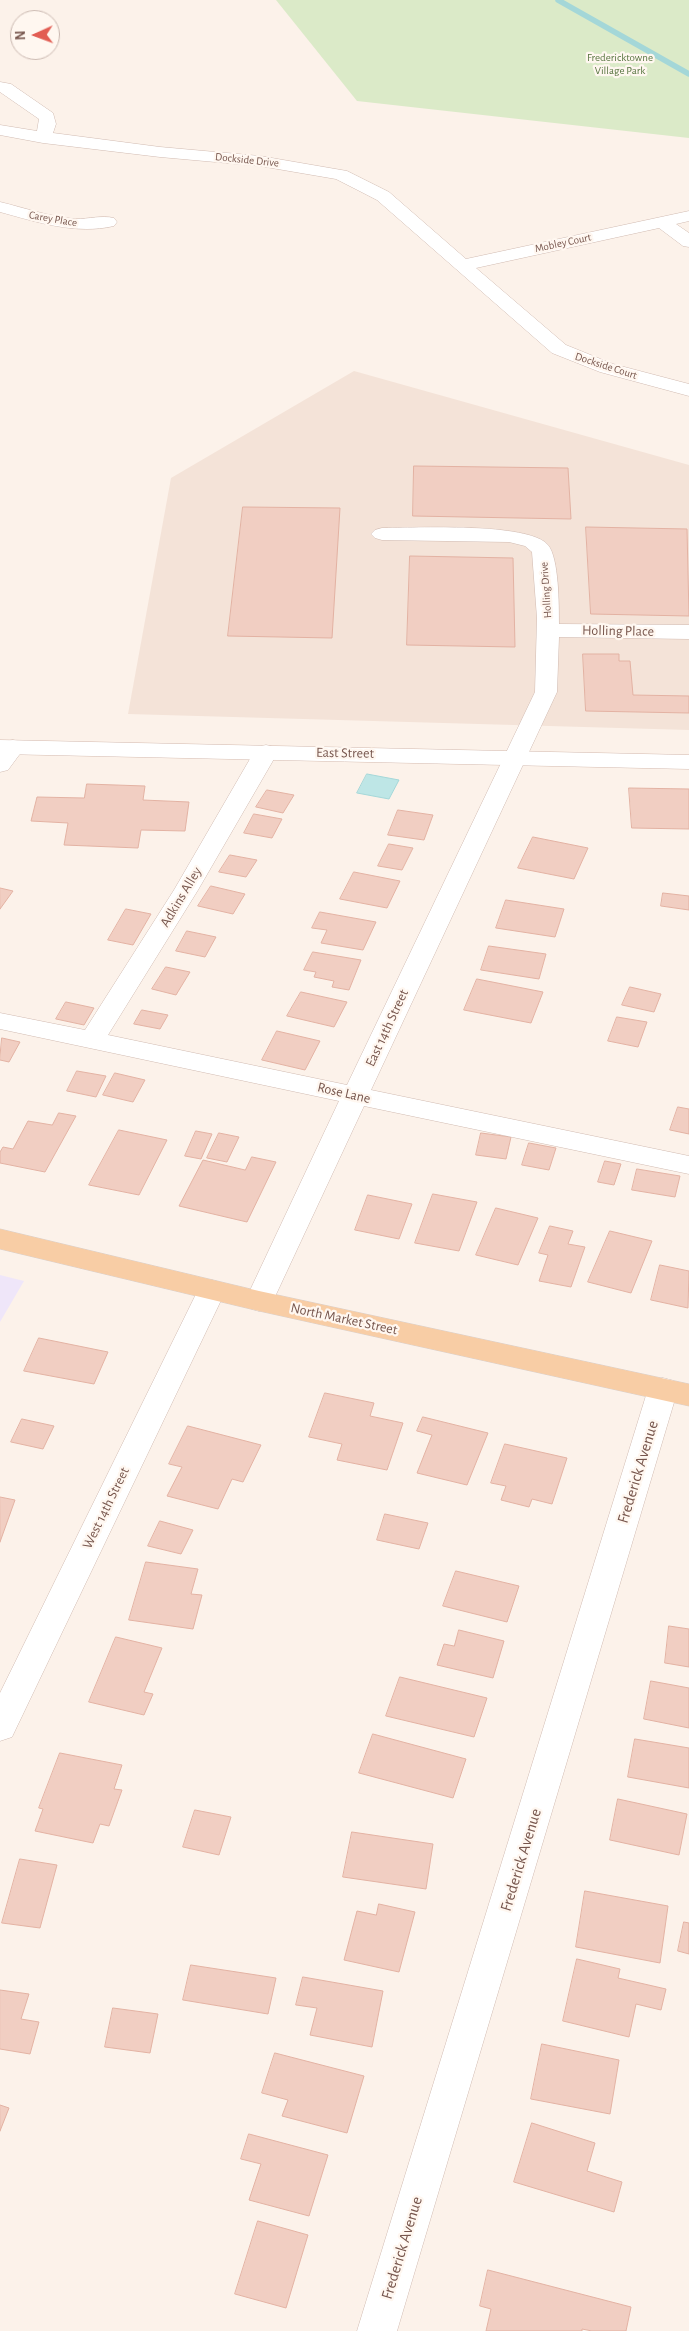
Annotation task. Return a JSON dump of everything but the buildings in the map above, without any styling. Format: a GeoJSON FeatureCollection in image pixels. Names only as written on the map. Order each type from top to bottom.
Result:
{"type":"FeatureCollection","features":[{"type":"Feature","properties":{"kind":"main road","name":"North Market Street"},"geometry":{"type":"LineString","coordinates":[[0,1240],[212,1290],[676,1392]]}},
{"type":"Feature","properties":{"kind":"street"},"geometry":{"type":"LineString","coordinates":[[0,87],[5,87],[46,117],[48,124],[43,138]]}},
{"type":"Feature","properties":{"kind":"street","name":"Dockside Drive"},"geometry":{"type":"LineString","coordinates":[[0,130],[43,138],[160,152],[260,161],[341,175],[383,196],[463,265]]}},
{"type":"Feature","properties":{"kind":"street","name":"Carey Place"},"geometry":{"type":"LineString","coordinates":[[0,207],[76,224],[108,222]]}},
{"type":"Feature","properties":{"kind":"street","name":"Mobley Court"},"geometry":{"type":"LineString","coordinates":[[463,265],[689,216]]}},
{"type":"Feature","properties":{"kind":"street"},"geometry":{"type":"LineString","coordinates":[[662,222],[689,242]]}},
{"type":"Feature","properties":{"kind":"street","name":"Dockside Court"},"geometry":{"type":"LineString","coordinates":[[463,265],[559,349],[581,360],[689,390]]}},
{"type":"Feature","properties":{"kind":"street","name":"Holling Drive"},"geometry":{"type":"LineString","coordinates":[[382,534],[509,536],[532,542],[540,548],[544,555],[548,630],[546,692],[518,757]]}},
{"type":"Feature","properties":{"kind":"street","name":"Holling Place"},"geometry":{"type":"LineString","coordinates":[[548,630],[689,632]]}},
{"type":"Feature","properties":{"kind":"street","name":"East Street"},"geometry":{"type":"LineString","coordinates":[[4,753],[266,752],[689,762]]}},
{"type":"Feature","properties":{"kind":"street","name":"Adkins Alley"},"geometry":{"type":"LineString","coordinates":[[92,1040],[186,890],[266,752]]}},
{"type":"Feature","properties":{"kind":"street","name":"East 14th Street"},"geometry":{"type":"LineString","coordinates":[[259,1300],[518,757]]}},
{"type":"Feature","properties":{"kind":"street","name":"Rose Lane"},"geometry":{"type":"LineString","coordinates":[[0,1021],[689,1165]]}},
{"type":"Feature","properties":{"kind":"street","name":"West 14th Street"},"geometry":{"type":"LineString","coordinates":[[0,1727],[212,1290]]}},
{"type":"Feature","properties":{"kind":"street","name":"Frederick Avenue"},"geometry":{"type":"LineString","coordinates":[[377,2331],[676,1392]]}},
{"type":"Feature","properties":{"kind":"shaded area"},"geometry":{"type":"Polygon","coordinates":[[[354,371],[689,465],[689,730],[128,714],[171,478],[354,371]]]}},
{"type":"Feature","properties":{"kind":"shaded area"},"geometry":{"type":"Polygon","coordinates":[[[0,1275],[24,1281],[0,1322],[0,1275]]]}},
{"type":"Feature","properties":{"kind":"green space","name":"Fredericktowne Village Park"},"geometry":{"type":"Polygon","coordinates":[[[276,0],[689,0],[689,138],[357,101],[276,0]]]}},
{"type":"Feature","properties":{"kind":"water"},"geometry":{"type":"Polygon","coordinates":[[[367,774],[399,780],[389,799],[357,793],[367,774]]]}},
{"type":"Feature","properties":{"kind":"waterway"},"geometry":{"type":"LineString","coordinates":[[558,0],[689,74]]}}]}
